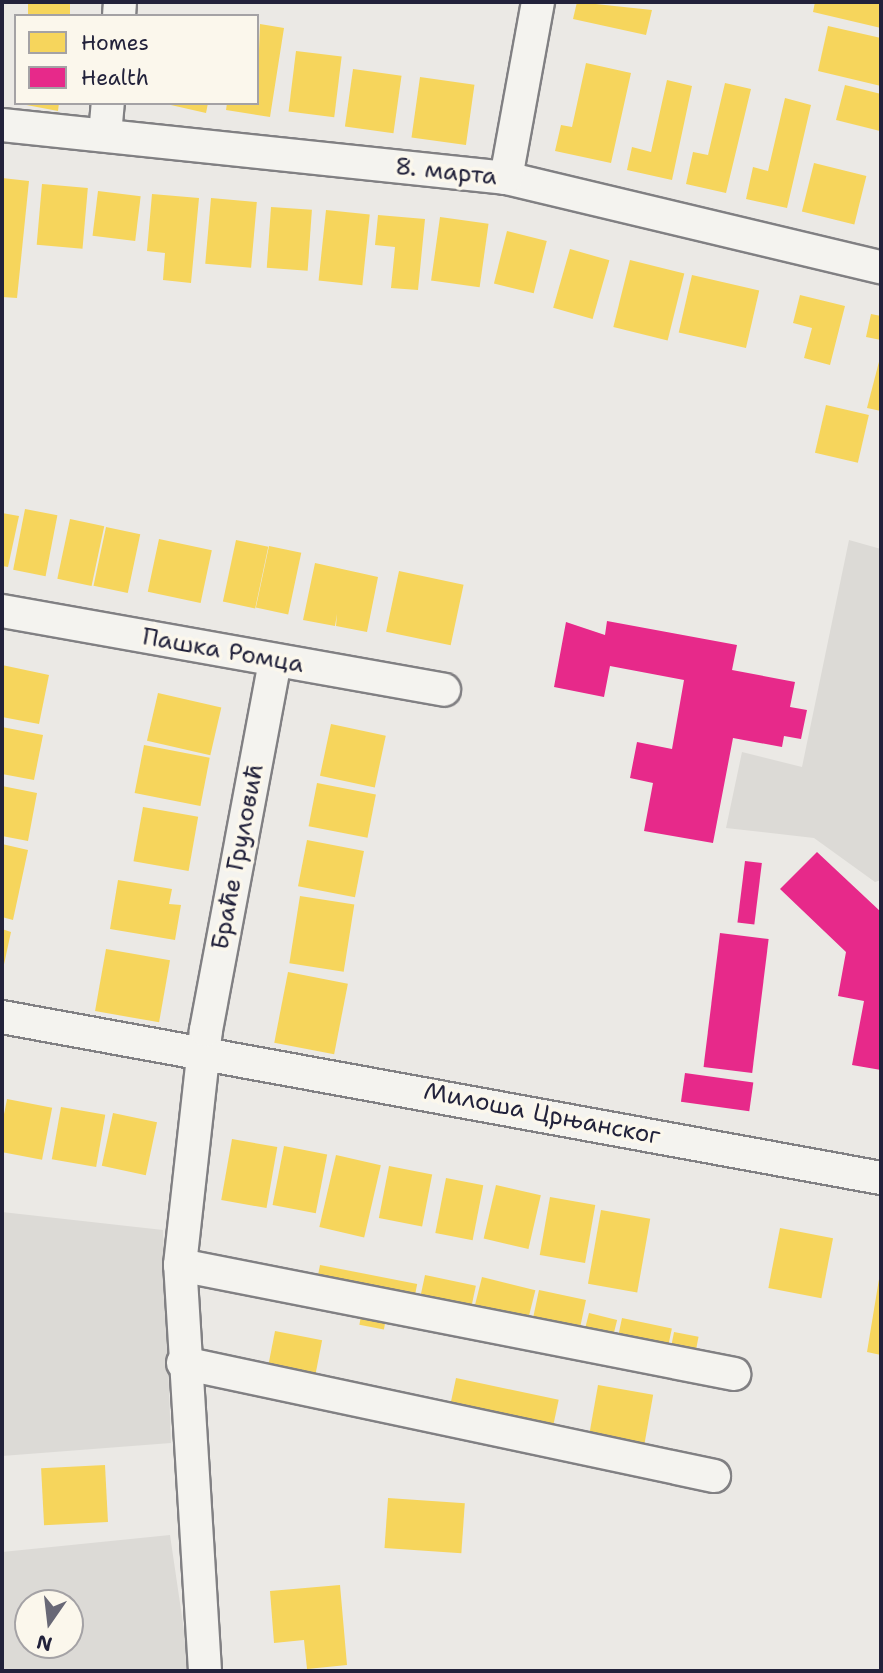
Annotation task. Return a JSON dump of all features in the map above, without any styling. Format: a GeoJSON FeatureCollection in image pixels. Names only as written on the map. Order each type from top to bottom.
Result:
{"type":"FeatureCollection","features":[{"type":"Feature","properties":{"kind":"street"},"geometry":{"type":"LineString","coordinates":[[506,178],[538,2]]}},
{"type":"Feature","properties":{"kind":"street"},"geometry":{"type":"LineString","coordinates":[[105,135],[108,105]]}},
{"type":"Feature","properties":{"kind":"street","name":"8. марта"},"geometry":{"type":"LineString","coordinates":[[2,125],[506,178],[881,267]]}},
{"type":"Feature","properties":{"kind":"street","name":"Пашка Ромца"},"geometry":{"type":"LineString","coordinates":[[2,611],[275,663],[444,690]]}},
{"type":"Feature","properties":{"kind":"street","name":"Браће Груловић"},"geometry":{"type":"LineString","coordinates":[[203,1051],[275,663]]}},
{"type":"Feature","properties":{"kind":"street","name":"Милоша Црњанског"},"geometry":{"type":"LineString","coordinates":[[2,1017],[203,1051],[881,1178]]}},
{"type":"Feature","properties":{"kind":"street"},"geometry":{"type":"LineString","coordinates":[[203,1051],[180,1265],[183,1363],[205,1671]]}},
{"type":"Feature","properties":{"kind":"street"},"geometry":{"type":"LineString","coordinates":[[180,1265],[734,1374]]}},
{"type":"Feature","properties":{"kind":"street"},"geometry":{"type":"LineString","coordinates":[[183,1363],[714,1476]]}},
{"type":"Feature","properties":{"kind":"shaded area"},"geometry":{"type":"Polygon","coordinates":[[[849,540],[881,549],[881,880],[875,882],[814,838],[726,828],[742,752],[802,767],[849,540]]]}},
{"type":"Feature","properties":{"kind":"shaded area"},"geometry":{"type":"Polygon","coordinates":[[[2,1212],[163,1230],[171,1443],[2,1456],[2,1212]]]}},
{"type":"Feature","properties":{"kind":"shaded area"},"geometry":{"type":"Polygon","coordinates":[[[170,1535],[190,1671],[2,1671],[2,1552],[170,1535]]]}},
{"type":"Feature","properties":{"kind":"building: Homes"},"geometry":{"type":"Polygon","coordinates":[[[28,2],[70,2],[70,14],[28,14],[28,2]]]}},
{"type":"Feature","properties":{"kind":"building: Homes"},"geometry":{"type":"Polygon","coordinates":[[[577,2],[652,10],[646,35],[573,19],[577,2]]]}},
{"type":"Feature","properties":{"kind":"building: Homes"},"geometry":{"type":"Polygon","coordinates":[[[815,2],[881,2],[881,28],[813,12],[815,2]]]}},
{"type":"Feature","properties":{"kind":"building: Homes"},"geometry":{"type":"Polygon","coordinates":[[[260,24],[284,28],[270,117],[226,110],[227,105],[259,105],[260,24]]]}},
{"type":"Feature","properties":{"kind":"building: Homes"},"geometry":{"type":"Polygon","coordinates":[[[828,26],[881,38],[881,86],[818,71],[828,26]]]}},
{"type":"Feature","properties":{"kind":"building: Homes"},"geometry":{"type":"Polygon","coordinates":[[[296,51],[342,57],[334,117],[289,112],[296,51]]]}},
{"type":"Feature","properties":{"kind":"building: Homes"},"geometry":{"type":"Polygon","coordinates":[[[586,63],[631,73],[611,163],[555,151],[561,125],[572,127],[586,63]]]}},
{"type":"Feature","properties":{"kind":"building: Homes"},"geometry":{"type":"Polygon","coordinates":[[[353,69],[402,76],[393,133],[345,126],[353,69]]]}},
{"type":"Feature","properties":{"kind":"building: Homes"},"geometry":{"type":"Polygon","coordinates":[[[420,77],[474,85],[466,145],[412,137],[420,77]]]}},
{"type":"Feature","properties":{"kind":"building: Homes"},"geometry":{"type":"Polygon","coordinates":[[[667,80],[692,86],[672,180],[627,170],[632,147],[651,152],[667,80]]]}},
{"type":"Feature","properties":{"kind":"building: Homes"},"geometry":{"type":"Polygon","coordinates":[[[725,83],[751,89],[726,193],[686,184],[693,152],[708,155],[725,83]]]}},
{"type":"Feature","properties":{"kind":"building: Homes"},"geometry":{"type":"Polygon","coordinates":[[[845,85],[881,94],[880,131],[836,120],[845,85]]]}},
{"type":"Feature","properties":{"kind":"building: Homes"},"geometry":{"type":"Polygon","coordinates":[[[785,98],[811,105],[787,208],[746,199],[753,167],[768,171],[785,98]]]}},
{"type":"Feature","properties":{"kind":"building: Homes"},"geometry":{"type":"Polygon","coordinates":[[[26,105],[59,105],[58,111],[26,105]]]}},
{"type":"Feature","properties":{"kind":"building: Homes"},"geometry":{"type":"Polygon","coordinates":[[[171,105],[208,105],[206,113],[171,105]]]}},
{"type":"Feature","properties":{"kind":"building: Homes"},"geometry":{"type":"Polygon","coordinates":[[[814,163],[866,176],[854,225],[802,212],[814,163]]]}},
{"type":"Feature","properties":{"kind":"building: Homes"},"geometry":{"type":"Polygon","coordinates":[[[2,178],[29,181],[17,298],[2,297],[2,178]]]}},
{"type":"Feature","properties":{"kind":"building: Homes"},"geometry":{"type":"Polygon","coordinates":[[[42,184],[88,188],[83,249],[37,245],[42,184]]]}},
{"type":"Feature","properties":{"kind":"building: Homes"},"geometry":{"type":"Polygon","coordinates":[[[98,191],[141,196],[135,241],[93,236],[98,191]]]}},
{"type":"Feature","properties":{"kind":"building: Homes"},"geometry":{"type":"Polygon","coordinates":[[[152,194],[199,198],[191,283],[163,280],[165,253],[147,251],[152,194]]]}},
{"type":"Feature","properties":{"kind":"building: Homes"},"geometry":{"type":"Polygon","coordinates":[[[211,198],[257,202],[251,268],[205,264],[211,198]]]}},
{"type":"Feature","properties":{"kind":"building: Homes"},"geometry":{"type":"Polygon","coordinates":[[[271,207],[312,210],[308,271],[267,268],[271,207]]]}},
{"type":"Feature","properties":{"kind":"building: Homes"},"geometry":{"type":"Polygon","coordinates":[[[326,210],[370,215],[362,285],[319,281],[326,210]]]}},
{"type":"Feature","properties":{"kind":"building: Homes"},"geometry":{"type":"Polygon","coordinates":[[[378,215],[425,219],[418,290],[391,288],[395,247],[375,245],[378,215]]]}},
{"type":"Feature","properties":{"kind":"building: Homes"},"geometry":{"type":"Polygon","coordinates":[[[440,217],[489,224],[480,287],[431,280],[440,217]]]}},
{"type":"Feature","properties":{"kind":"building: Homes"},"geometry":{"type":"Polygon","coordinates":[[[507,231],[547,241],[534,293],[494,283],[507,231]]]}},
{"type":"Feature","properties":{"kind":"building: Homes"},"geometry":{"type":"Polygon","coordinates":[[[570,249],[609,260],[593,319],[553,308],[570,249]]]}},
{"type":"Feature","properties":{"kind":"building: Homes"},"geometry":{"type":"Polygon","coordinates":[[[630,260],[684,274],[668,340],[613,327],[630,260]]]}},
{"type":"Feature","properties":{"kind":"building: Homes"},"geometry":{"type":"Polygon","coordinates":[[[692,275],[759,291],[746,348],[679,332],[692,275]]]}},
{"type":"Feature","properties":{"kind":"building: Homes"},"geometry":{"type":"Polygon","coordinates":[[[800,295],[845,306],[830,365],[804,358],[812,328],[793,323],[800,295]]]}},
{"type":"Feature","properties":{"kind":"building: Homes"},"geometry":{"type":"Polygon","coordinates":[[[871,314],[881,316],[881,340],[866,337],[871,314]]]}},
{"type":"Feature","properties":{"kind":"building: Homes"},"geometry":{"type":"Polygon","coordinates":[[[881,354],[881,411],[867,408],[881,354]]]}},
{"type":"Feature","properties":{"kind":"building: Homes"},"geometry":{"type":"Polygon","coordinates":[[[826,405],[869,415],[858,463],[815,453],[826,405]]]}},
{"type":"Feature","properties":{"kind":"building: Homes"},"geometry":{"type":"Polygon","coordinates":[[[25,509],[57,515],[46,576],[13,570],[25,509]]]}},
{"type":"Feature","properties":{"kind":"building: Homes"},"geometry":{"type":"Polygon","coordinates":[[[2,513],[19,516],[8,567],[2,566],[2,513]]]}},
{"type":"Feature","properties":{"kind":"building: Homes"},"geometry":{"type":"Polygon","coordinates":[[[70,519],[104,526],[92,586],[57,579],[70,519]]]}},
{"type":"Feature","properties":{"kind":"building: Homes"},"geometry":{"type":"Polygon","coordinates":[[[106,527],[140,534],[128,593],[94,586],[106,527]]]}},
{"type":"Feature","properties":{"kind":"building: Homes"},"geometry":{"type":"Polygon","coordinates":[[[159,539],[212,550],[201,603],[148,592],[159,539]]]}},
{"type":"Feature","properties":{"kind":"building: Homes"},"geometry":{"type":"Polygon","coordinates":[[[236,540],[268,547],[255,608],[223,602],[236,540]]]}},
{"type":"Feature","properties":{"kind":"building: Homes"},"geometry":{"type":"Polygon","coordinates":[[[269,546],[301,553],[288,614],[256,608],[269,546]]]}},
{"type":"Feature","properties":{"kind":"building: Homes"},"geometry":{"type":"Polygon","coordinates":[[[315,563],[378,577],[367,632],[336,626],[337,614],[335,626],[303,620],[315,563]]]}},
{"type":"Feature","properties":{"kind":"building: Homes"},"geometry":{"type":"Polygon","coordinates":[[[399,571],[464,585],[451,645],[386,632],[399,571]]]}},
{"type":"Feature","properties":{"kind":"building: Homes"},"geometry":{"type":"Polygon","coordinates":[[[2,665],[49,675],[39,724],[2,717],[2,665]]]}},
{"type":"Feature","properties":{"kind":"building: Homes"},"geometry":{"type":"Polygon","coordinates":[[[158,693],[221,708],[210,755],[147,741],[158,693]]]}},
{"type":"Feature","properties":{"kind":"building: Homes"},"geometry":{"type":"Polygon","coordinates":[[[331,724],[386,736],[375,787],[320,776],[331,724]]]}},
{"type":"Feature","properties":{"kind":"building: Homes"},"geometry":{"type":"Polygon","coordinates":[[[2,727],[43,735],[34,780],[2,774],[2,727]]]}},
{"type":"Feature","properties":{"kind":"building: Homes"},"geometry":{"type":"Polygon","coordinates":[[[144,745],[210,758],[200,806],[135,793],[144,745]]]}},
{"type":"Feature","properties":{"kind":"building: Homes"},"geometry":{"type":"Polygon","coordinates":[[[317,783],[376,794],[368,838],[309,826],[317,783]]]}},
{"type":"Feature","properties":{"kind":"building: Homes"},"geometry":{"type":"Polygon","coordinates":[[[2,786],[37,793],[28,841],[2,836],[2,786]]]}},
{"type":"Feature","properties":{"kind":"building: Homes"},"geometry":{"type":"Polygon","coordinates":[[[143,807],[198,817],[189,871],[133,861],[143,807]]]}},
{"type":"Feature","properties":{"kind":"building: Homes"},"geometry":{"type":"Polygon","coordinates":[[[307,840],[364,851],[355,897],[298,886],[307,840]]]}},
{"type":"Feature","properties":{"kind":"building: Homes"},"geometry":{"type":"Polygon","coordinates":[[[2,844],[28,850],[13,920],[2,917],[2,844]]]}},
{"type":"Feature","properties":{"kind":"building: Homes"},"geometry":{"type":"Polygon","coordinates":[[[118,880],[172,889],[169,904],[181,905],[175,940],[110,929],[118,880]]]}},
{"type":"Feature","properties":{"kind":"building: Homes"},"geometry":{"type":"Polygon","coordinates":[[[300,896],[354,905],[344,972],[289,963],[300,896]]]}},
{"type":"Feature","properties":{"kind":"building: Homes"},"geometry":{"type":"Polygon","coordinates":[[[2,929],[11,932],[3,969],[2,969],[2,929]]]}},
{"type":"Feature","properties":{"kind":"building: Homes"},"geometry":{"type":"Polygon","coordinates":[[[106,949],[170,960],[159,1022],[95,1011],[106,949]]]}},
{"type":"Feature","properties":{"kind":"building: Homes"},"geometry":{"type":"Polygon","coordinates":[[[288,972],[348,984],[334,1054],[274,1043],[288,972]]]}},
{"type":"Feature","properties":{"kind":"building: Homes"},"geometry":{"type":"Polygon","coordinates":[[[7,1099],[52,1108],[42,1160],[2,1152],[2,1125],[7,1099]]]}},
{"type":"Feature","properties":{"kind":"building: Homes"},"geometry":{"type":"Polygon","coordinates":[[[61,1107],[105,1115],[96,1167],[52,1159],[61,1107]]]}},
{"type":"Feature","properties":{"kind":"building: Homes"},"geometry":{"type":"Polygon","coordinates":[[[113,1113],[157,1122],[146,1175],[102,1166],[113,1113]]]}},
{"type":"Feature","properties":{"kind":"building: Homes"},"geometry":{"type":"Polygon","coordinates":[[[232,1139],[277,1147],[267,1208],[221,1200],[232,1139]]]}},
{"type":"Feature","properties":{"kind":"building: Homes"},"geometry":{"type":"Polygon","coordinates":[[[284,1146],[327,1154],[316,1213],[273,1205],[284,1146]]]}},
{"type":"Feature","properties":{"kind":"building: Homes"},"geometry":{"type":"Polygon","coordinates":[[[336,1155],[381,1165],[364,1237],[319,1227],[336,1155]]]}},
{"type":"Feature","properties":{"kind":"building: Homes"},"geometry":{"type":"Polygon","coordinates":[[[389,1166],[432,1174],[422,1226],[379,1218],[389,1166]]]}},
{"type":"Feature","properties":{"kind":"building: Homes"},"geometry":{"type":"Polygon","coordinates":[[[446,1178],[483,1185],[473,1240],[435,1233],[446,1178]]]}},
{"type":"Feature","properties":{"kind":"building: Homes"},"geometry":{"type":"Polygon","coordinates":[[[496,1185],[541,1195],[528,1249],[484,1239],[496,1185]]]}},
{"type":"Feature","properties":{"kind":"building: Homes"},"geometry":{"type":"Polygon","coordinates":[[[550,1197],[595,1205],[585,1263],[540,1255],[550,1197]]]}},
{"type":"Feature","properties":{"kind":"building: Homes"},"geometry":{"type":"Polygon","coordinates":[[[601,1210],[650,1219],[637,1293],[588,1284],[601,1210]]]}},
{"type":"Feature","properties":{"kind":"building: Homes"},"geometry":{"type":"Polygon","coordinates":[[[780,1228],[833,1238],[821,1298],[768,1288],[780,1228]]]}},
{"type":"Feature","properties":{"kind":"building: Homes"},"geometry":{"type":"Polygon","coordinates":[[[320,1265],[417,1284],[413,1305],[316,1287],[320,1265]]]}},
{"type":"Feature","properties":{"kind":"building: Homes"},"geometry":{"type":"Polygon","coordinates":[[[881,1273],[881,1355],[867,1352],[881,1273]]]}},
{"type":"Feature","properties":{"kind":"building: Homes"},"geometry":{"type":"Polygon","coordinates":[[[425,1275],[476,1286],[470,1314],[419,1303],[425,1275]]]}},
{"type":"Feature","properties":{"kind":"building: Homes"},"geometry":{"type":"Polygon","coordinates":[[[482,1277],[535,1290],[527,1325],[473,1312],[482,1277]]]}},
{"type":"Feature","properties":{"kind":"building: Homes"},"geometry":{"type":"Polygon","coordinates":[[[539,1290],[586,1300],[579,1333],[532,1323],[539,1290]]]}},
{"type":"Feature","properties":{"kind":"building: Homes"},"geometry":{"type":"Polygon","coordinates":[[[362,1311],[387,1316],[384,1330],[359,1325],[362,1311]]]}},
{"type":"Feature","properties":{"kind":"building: Homes"},"geometry":{"type":"Polygon","coordinates":[[[589,1313],[617,1320],[612,1341],[584,1334],[589,1313]]]}},
{"type":"Feature","properties":{"kind":"building: Homes"},"geometry":{"type":"Polygon","coordinates":[[[622,1318],[672,1329],[666,1354],[617,1343],[622,1318]]]}},
{"type":"Feature","properties":{"kind":"building: Homes"},"geometry":{"type":"Polygon","coordinates":[[[275,1331],[322,1340],[314,1381],[267,1372],[275,1331]]]}},
{"type":"Feature","properties":{"kind":"building: Homes"},"geometry":{"type":"Polygon","coordinates":[[[674,1332],[699,1337],[694,1359],[670,1355],[674,1332]]]}},
{"type":"Feature","properties":{"kind":"building: Homes"},"geometry":{"type":"Polygon","coordinates":[[[456,1378],[559,1400],[553,1427],[450,1405],[456,1378]]]}},
{"type":"Feature","properties":{"kind":"building: Homes"},"geometry":{"type":"Polygon","coordinates":[[[598,1385],[653,1395],[644,1444],[589,1434],[598,1385]]]}},
{"type":"Feature","properties":{"kind":"building: Homes"},"geometry":{"type":"Polygon","coordinates":[[[105,1465],[108,1522],[44,1525],[41,1468],[105,1465]]]}},
{"type":"Feature","properties":{"kind":"building: Homes"},"geometry":{"type":"Polygon","coordinates":[[[388,1498],[465,1503],[461,1553],[385,1548],[388,1498]]]}},
{"type":"Feature","properties":{"kind":"building: Homes"},"geometry":{"type":"Polygon","coordinates":[[[340,1585],[347,1665],[307,1669],[304,1640],[274,1643],[270,1591],[340,1585]]]}},
{"type":"Feature","properties":{"kind":"building: Health"},"geometry":{"type":"Polygon","coordinates":[[[607,621],[737,645],[732,670],[795,682],[790,707],[807,710],[801,739],[784,736],[782,747],[733,738],[713,843],[644,831],[653,783],[630,778],[637,742],[672,749],[684,680],[610,666],[604,697],[554,687],[566,622],[605,635],[607,621]]]}},
{"type":"Feature","properties":{"kind":"building: Health"},"geometry":{"type":"Polygon","coordinates":[[[817,852],[881,912],[881,1070],[852,1065],[864,1001],[838,996],[846,952],[780,889],[817,852]]]}},
{"type":"Feature","properties":{"kind":"building: Health"},"geometry":{"type":"Polygon","coordinates":[[[745,861],[762,863],[754,925],[737,923],[745,861]]]}},
{"type":"Feature","properties":{"kind":"building: Health"},"geometry":{"type":"Polygon","coordinates":[[[720,933],[769,939],[752,1073],[704,1067],[720,933]]]}},
{"type":"Feature","properties":{"kind":"building: Health"},"geometry":{"type":"Polygon","coordinates":[[[685,1073],[753,1083],[749,1111],[681,1102],[685,1073]]]}}]}
